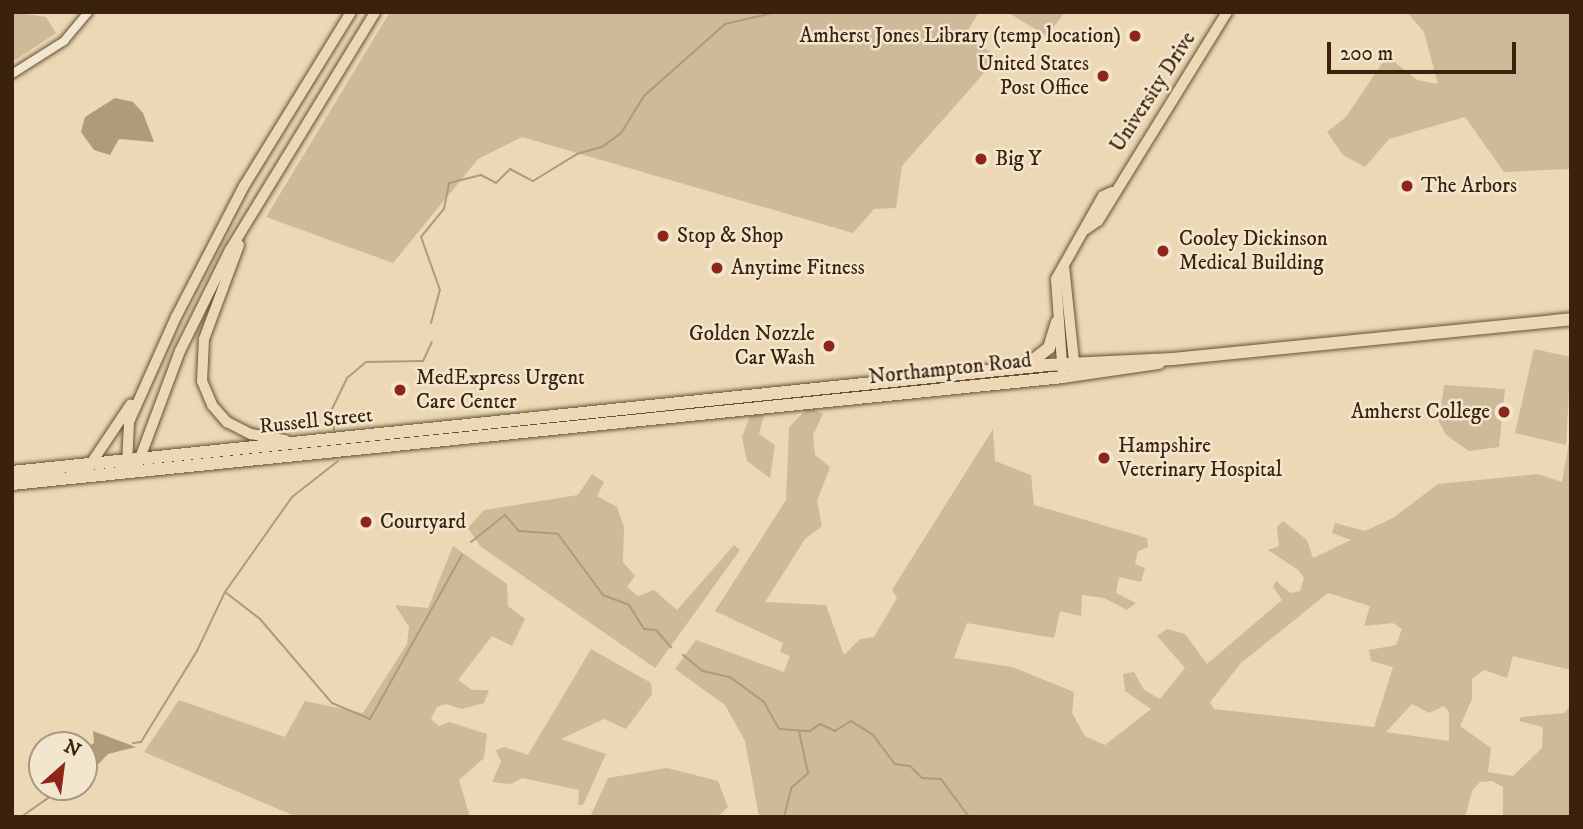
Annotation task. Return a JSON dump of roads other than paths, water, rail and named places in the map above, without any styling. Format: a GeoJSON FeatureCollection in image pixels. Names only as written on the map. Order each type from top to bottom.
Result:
{"type":"FeatureCollection","features":[{"type":"Feature","properties":{"kind":"highway","name":"Northampton Road"},"geometry":{"type":"LineString","coordinates":[[730,410],[1069,370],[1571,319]]}},
{"type":"Feature","properties":{"kind":"highway"},"geometry":{"type":"LineString","coordinates":[[1020,369],[1049,348],[1057,322]]}},
{"type":"Feature","properties":{"kind":"highway","name":"Northampton Road"},"geometry":{"type":"LineString","coordinates":[[834,388],[1020,369],[1069,370]]}},
{"type":"Feature","properties":{"kind":"highway","name":"Russell Street"},"geometry":{"type":"LineString","coordinates":[[12,484],[295,441],[834,388]]}},
{"type":"Feature","properties":{"kind":"highway","name":"Russell Street"},"geometry":{"type":"LineString","coordinates":[[12,472],[90,465],[132,466],[730,410]]}},
{"type":"Feature","properties":{"kind":"main road"},"geometry":{"type":"LineString","coordinates":[[132,466],[127,428],[143,387],[244,186],[351,12]]}},
{"type":"Feature","properties":{"kind":"main road"},"geometry":{"type":"LineString","coordinates":[[132,466],[180,351],[245,225],[375,12]]}},
{"type":"Feature","properties":{"kind":"main road","name":"University Drive"},"geometry":{"type":"LineString","coordinates":[[1069,370],[1057,322],[1055,285],[1103,196],[1112,192],[1227,12]]}},
{"type":"Feature","properties":{"kind":"main road"},"geometry":{"type":"LineString","coordinates":[[245,225],[204,339],[202,381],[212,405],[235,428],[295,441]]}},
{"type":"Feature","properties":{"kind":"main road"},"geometry":{"type":"LineString","coordinates":[[1064,266],[1069,370]]}},
{"type":"Feature","properties":{"kind":"main road"},"geometry":{"type":"LineString","coordinates":[[90,465],[143,387]]}},
{"type":"Feature","properties":{"kind":"street"},"geometry":{"type":"LineString","coordinates":[[12,74],[64,41],[88,12]]}},
{"type":"Feature","properties":{"kind":"waterway"},"geometry":{"type":"LineString","coordinates":[[431,323],[440,290],[421,237],[444,209],[449,183],[481,175],[496,183],[510,169],[533,181],[577,154],[602,147],[621,133],[644,96],[725,24],[777,12]]}},
{"type":"Feature","properties":{"kind":"waterway"},"geometry":{"type":"LineString","coordinates":[[334,430],[332,409],[347,378],[366,362],[423,361],[432,342]]}},
{"type":"Feature","properties":{"kind":"waterway"},"geometry":{"type":"LineString","coordinates":[[133,743],[141,742],[197,651],[225,592],[292,497],[338,461]]}},
{"type":"Feature","properties":{"kind":"waterway"},"geometry":{"type":"LineString","coordinates":[[471,542],[505,515],[519,531],[558,534],[603,595],[629,605],[644,629],[656,630],[671,647]]}},
{"type":"Feature","properties":{"kind":"waterway"},"geometry":{"type":"LineString","coordinates":[[225,592],[260,619],[332,703],[370,719],[462,555]]}},
{"type":"Feature","properties":{"kind":"waterway"},"geometry":{"type":"LineString","coordinates":[[683,655],[703,671],[730,677],[764,702],[779,729],[810,731],[820,724],[835,731],[851,721],[873,735],[895,764],[910,766],[922,778],[941,779],[969,817]]}},
{"type":"Feature","properties":{"kind":"waterway"},"geometry":{"type":"LineString","coordinates":[[784,817],[791,788],[808,773],[799,731]]}},
{"type":"Feature","properties":{"kind":"waterway"},"geometry":{"type":"LineString","coordinates":[[21,817],[44,801]]}},
{"type":"Feature","properties":{"kind":"place","name":"Amherst Jones Library (temp location)"},"geometry":{"type":"Point","coordinates":[1135,36]}},
{"type":"Feature","properties":{"kind":"place","name":"United States Post Office"},"geometry":{"type":"Point","coordinates":[1103,76]}},
{"type":"Feature","properties":{"kind":"place","name":"Big Y"},"geometry":{"type":"Point","coordinates":[981,159]}},
{"type":"Feature","properties":{"kind":"place","name":"The Arbors"},"geometry":{"type":"Point","coordinates":[1407,186]}},
{"type":"Feature","properties":{"kind":"place","name":"Stop & Shop"},"geometry":{"type":"Point","coordinates":[663,236]}},
{"type":"Feature","properties":{"kind":"place","name":"Cooley Dickinson Medical Building"},"geometry":{"type":"Point","coordinates":[1163,251]}},
{"type":"Feature","properties":{"kind":"place","name":"Anytime Fitness"},"geometry":{"type":"Point","coordinates":[717,268]}},
{"type":"Feature","properties":{"kind":"place","name":"Golden Nozzle Car Wash"},"geometry":{"type":"Point","coordinates":[829,346]}},
{"type":"Feature","properties":{"kind":"place","name":"MedExpress Urgent Care Center"},"geometry":{"type":"Point","coordinates":[400,390]}},
{"type":"Feature","properties":{"kind":"place","name":"Amherst College"},"geometry":{"type":"Point","coordinates":[1504,412]}},
{"type":"Feature","properties":{"kind":"place","name":"Hampshire Veterinary Hospital"},"geometry":{"type":"Point","coordinates":[1104,458]}},
{"type":"Feature","properties":{"kind":"place","name":"Courtyard"},"geometry":{"type":"Point","coordinates":[366,522]}}]}
